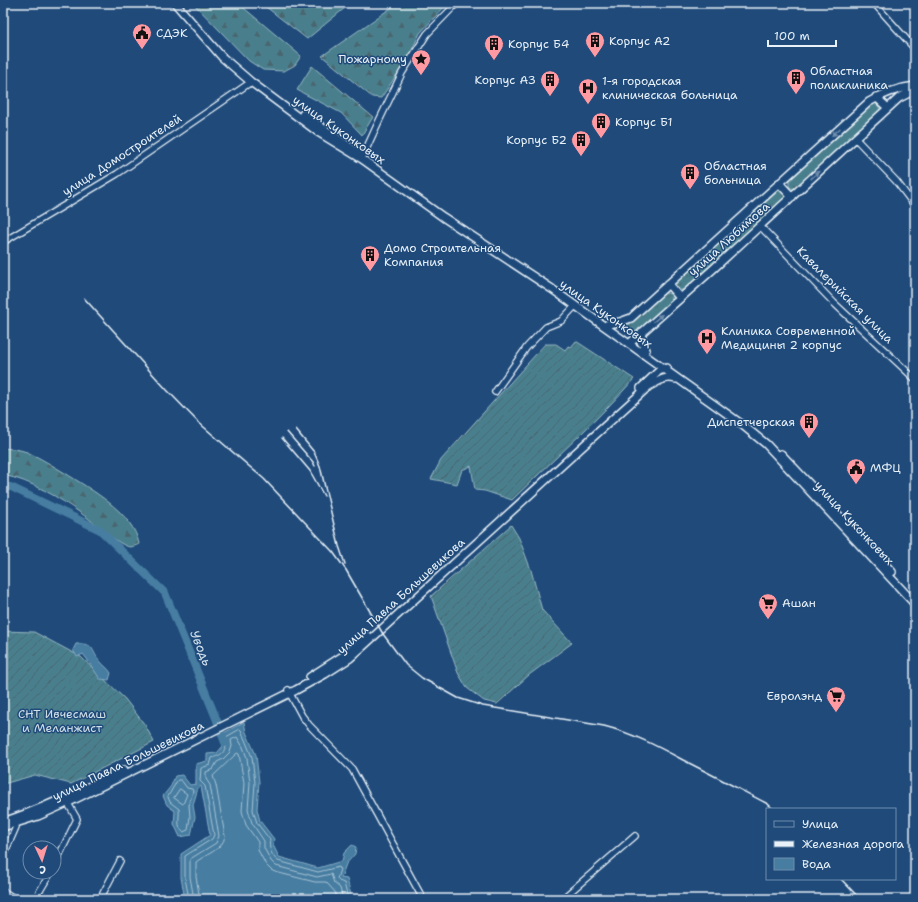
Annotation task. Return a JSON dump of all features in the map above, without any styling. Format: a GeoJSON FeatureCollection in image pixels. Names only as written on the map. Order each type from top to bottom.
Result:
{"type":"FeatureCollection","features":[{"type":"Feature","properties":{"kind":"main road"},"geometry":{"type":"LineString","coordinates":[[175,3],[218,53],[252,80]]}},
{"type":"Feature","properties":{"kind":"main road"},"geometry":{"type":"LineString","coordinates":[[178,3],[223,55],[252,80]]}},
{"type":"Feature","properties":{"kind":"main road","name":"улица Куконковых"},"geometry":{"type":"LineString","coordinates":[[252,80],[318,132],[363,158],[532,273],[551,284],[631,342]]}},
{"type":"Feature","properties":{"kind":"main road","name":"улица Любимова"},"geometry":{"type":"LineString","coordinates":[[608,324],[631,318],[867,104],[892,90],[915,86]]}},
{"type":"Feature","properties":{"kind":"main road","name":"улица Любимова"},"geometry":{"type":"LineString","coordinates":[[631,342],[899,98],[915,90]]}},
{"type":"Feature","properties":{"kind":"main road"},"geometry":{"type":"LineString","coordinates":[[876,98],[888,108]]}},
{"type":"Feature","properties":{"kind":"main road","name":"улица Куконковых"},"geometry":{"type":"LineString","coordinates":[[363,158],[400,187],[575,306],[671,369],[742,419],[769,441],[915,597]]}},
{"type":"Feature","properties":{"kind":"main road"},"geometry":{"type":"LineString","coordinates":[[780,183],[792,196]]}},
{"type":"Feature","properties":{"kind":"main road"},"geometry":{"type":"LineString","coordinates":[[668,284],[680,298]]}},
{"type":"Feature","properties":{"kind":"main road"},"geometry":{"type":"LineString","coordinates":[[642,331],[641,342],[650,355],[660,362],[663,369],[660,375],[649,384]]}},
{"type":"Feature","properties":{"kind":"main road"},"geometry":{"type":"LineString","coordinates":[[649,384],[654,371],[650,355]]}},
{"type":"Feature","properties":{"kind":"main road"},"geometry":{"type":"LineString","coordinates":[[663,369],[671,369]]}},
{"type":"Feature","properties":{"kind":"main road","name":"улица Куконковых"},"geometry":{"type":"LineString","coordinates":[[663,369],[740,423],[766,444],[915,604]]}},
{"type":"Feature","properties":{"kind":"main road","name":"улица Павла Большевикова"},"geometry":{"type":"LineString","coordinates":[[3,827],[38,816],[289,692],[331,665],[362,641],[649,384],[669,378],[679,380]]}},
{"type":"Feature","properties":{"kind":"main road","name":"улица Павла Большевикова"},"geometry":{"type":"LineString","coordinates":[[3,822],[66,801]]}},
{"type":"Feature","properties":{"kind":"street"},"geometry":{"type":"LineString","coordinates":[[363,158],[402,74],[427,34],[457,3]]}},
{"type":"Feature","properties":{"kind":"street"},"geometry":{"type":"LineString","coordinates":[[874,3],[915,49]]}},
{"type":"Feature","properties":{"kind":"street","name":"улица Домостроителей"},"geometry":{"type":"LineString","coordinates":[[3,242],[117,174],[252,80]]}},
{"type":"Feature","properties":{"kind":"street"},"geometry":{"type":"LineString","coordinates":[[855,138],[896,181],[915,206]]}},
{"type":"Feature","properties":{"kind":"street","name":"Кавалерийская улица"},"geometry":{"type":"LineString","coordinates":[[760,226],[834,303],[915,379]]}},
{"type":"Feature","properties":{"kind":"street"},"geometry":{"type":"LineString","coordinates":[[495,392],[527,347],[536,337],[546,327],[561,321],[575,306]]}},
{"type":"Feature","properties":{"kind":"street"},"geometry":{"type":"LineString","coordinates":[[289,692],[302,716],[309,725],[352,769],[423,899]]}},
{"type":"Feature","properties":{"kind":"street"},"geometry":{"type":"LineString","coordinates":[[62,850],[77,819],[66,801]]}},
{"type":"Feature","properties":{"kind":"street"},"geometry":{"type":"LineString","coordinates":[[3,857],[16,827],[15,823]]}},
{"type":"Feature","properties":{"kind":"street"},"geometry":{"type":"LineString","coordinates":[[562,899],[635,836]]}},
{"type":"Feature","properties":{"kind":"street"},"geometry":{"type":"LineString","coordinates":[[100,899],[120,861]]}},
{"type":"Feature","properties":{"kind":"street"},"geometry":{"type":"LineString","coordinates":[[35,899],[46,880]]}},
{"type":"Feature","properties":{"kind":"street"},"geometry":{"type":"LineString","coordinates":[[3,891],[15,899]]}},
{"type":"Feature","properties":{"kind":"green space"},"geometry":{"type":"Polygon","coordinates":[[[193,3],[238,3],[301,56],[295,65],[284,71],[263,70],[249,61],[193,3]]]}},
{"type":"Feature","properties":{"kind":"green space"},"geometry":{"type":"Polygon","coordinates":[[[261,3],[351,3],[307,39],[261,3]]]}},
{"type":"Feature","properties":{"kind":"green space"},"geometry":{"type":"Polygon","coordinates":[[[398,3],[448,3],[420,33],[408,58],[381,98],[372,97],[322,56],[398,3]]]}},
{"type":"Feature","properties":{"kind":"green space"},"geometry":{"type":"Polygon","coordinates":[[[312,66],[373,117],[362,135],[341,113],[297,90],[312,66]]]}},
{"type":"Feature","properties":{"kind":"green space"},"geometry":{"type":"Polygon","coordinates":[[[875,103],[879,107],[880,111],[796,189],[789,186],[789,180],[872,104],[875,103]]]}},
{"type":"Feature","properties":{"kind":"green space"},"geometry":{"type":"Polygon","coordinates":[[[778,190],[786,192],[785,199],[683,290],[677,290],[676,282],[778,190]]]}},
{"type":"Feature","properties":{"kind":"green space"},"geometry":{"type":"Polygon","coordinates":[[[663,293],[671,294],[671,301],[638,331],[632,334],[627,331],[626,328],[631,322],[663,293]]]}},
{"type":"Feature","properties":{"kind":"green space"},"geometry":{"type":"Polygon","coordinates":[[[576,341],[634,379],[590,426],[512,500],[485,491],[475,490],[471,466],[462,470],[457,484],[431,479],[441,460],[545,344],[556,344],[565,350],[568,346],[571,347],[576,341]]]}},
{"type":"Feature","properties":{"kind":"green space"},"geometry":{"type":"Polygon","coordinates":[[[3,448],[21,450],[32,454],[98,494],[120,512],[129,522],[139,544],[131,547],[125,546],[82,514],[54,496],[34,485],[3,475],[3,448]]]}},
{"type":"Feature","properties":{"kind":"green space"},"geometry":{"type":"Polygon","coordinates":[[[511,525],[519,538],[531,570],[542,610],[572,643],[529,675],[497,704],[484,701],[467,688],[458,673],[431,596],[511,525]]]}},
{"type":"Feature","properties":{"kind":"green space","name":"СНТ Ивчесмаш и Меланжист"},"geometry":{"type":"Polygon","coordinates":[[[3,631],[34,632],[81,657],[125,699],[145,725],[154,742],[71,784],[35,775],[3,784],[3,631]]]}},
{"type":"Feature","properties":{"kind":"water"},"geometry":{"type":"Polygon","coordinates":[[[76,644],[87,645],[92,648],[101,663],[111,673],[109,680],[100,679],[83,654],[77,657],[73,650],[76,644]]]}},
{"type":"Feature","properties":{"kind":"water"},"geometry":{"type":"Polygon","coordinates":[[[244,722],[246,732],[256,755],[259,782],[257,809],[260,821],[274,839],[273,845],[279,857],[318,868],[342,861],[344,853],[352,845],[356,847],[355,854],[346,864],[341,878],[347,879],[352,899],[185,899],[181,878],[181,854],[210,835],[201,786],[198,788],[193,805],[195,817],[191,835],[180,837],[174,824],[175,811],[167,805],[163,796],[171,786],[175,776],[182,775],[190,785],[196,784],[196,764],[207,761],[207,754],[217,753],[223,746],[220,735],[244,722]]]}},
{"type":"Feature","properties":{"kind":"waterway","name":"Уводь"},"geometry":{"type":"LineString","coordinates":[[3,487],[11,487],[100,530],[165,593],[225,743]]}},
{"type":"Feature","properties":{"kind":"railway"},"geometry":{"type":"LineString","coordinates":[[84,298],[198,422],[264,479],[333,552],[346,570],[383,634],[406,665],[422,678],[458,698],[483,706],[604,726],[624,732],[664,750],[768,804],[772,808]]}},
{"type":"Feature","properties":{"kind":"railway"},"geometry":{"type":"LineString","coordinates":[[296,430],[314,452],[320,466],[339,546],[345,564]]}},
{"type":"Feature","properties":{"kind":"railway"},"geometry":{"type":"LineString","coordinates":[[287,432],[315,466]]}},
{"type":"Feature","properties":{"kind":"railway"},"geometry":{"type":"LineString","coordinates":[[282,438],[310,471],[324,496]]}},
{"type":"Feature","properties":{"kind":"railway"},"geometry":{"type":"LineString","coordinates":[[842,880],[860,899]]}},
{"type":"Feature","properties":{"kind":"place","name":"СДЭК"},"geometry":{"type":"Point","coordinates":[142,50]}},
{"type":"Feature","properties":{"kind":"place","name":"Корпус А2"},"geometry":{"type":"Point","coordinates":[595,58]}},
{"type":"Feature","properties":{"kind":"place","name":"Корпус Б4"},"geometry":{"type":"Point","coordinates":[494,61]}},
{"type":"Feature","properties":{"kind":"place","name":"Пожарному"},"geometry":{"type":"Point","coordinates":[421,76]}},
{"type":"Feature","properties":{"kind":"place","name":"Областная поликлиника"},"geometry":{"type":"Point","coordinates":[796,95]}},
{"type":"Feature","properties":{"kind":"place","name":"Корпус А3"},"geometry":{"type":"Point","coordinates":[550,97]}},
{"type":"Feature","properties":{"kind":"place","name":"1-я городская клиническая больница"},"geometry":{"type":"Point","coordinates":[588,105]}},
{"type":"Feature","properties":{"kind":"place","name":"Корпус Б1"},"geometry":{"type":"Point","coordinates":[601,139]}},
{"type":"Feature","properties":{"kind":"place","name":"Корпус Б2"},"geometry":{"type":"Point","coordinates":[581,157]}},
{"type":"Feature","properties":{"kind":"place","name":"Областная больница"},"geometry":{"type":"Point","coordinates":[690,190]}},
{"type":"Feature","properties":{"kind":"place","name":"Домо Строительная Компания"},"geometry":{"type":"Point","coordinates":[370,272]}},
{"type":"Feature","properties":{"kind":"place","name":"Клиника Современной Медицины 2 корпус"},"geometry":{"type":"Point","coordinates":[707,355]}},
{"type":"Feature","properties":{"kind":"place","name":"Диспетчерская"},"geometry":{"type":"Point","coordinates":[809,439]}},
{"type":"Feature","properties":{"kind":"place","name":"МФЦ"},"geometry":{"type":"Point","coordinates":[856,485]}},
{"type":"Feature","properties":{"kind":"place","name":"Ашан"},"geometry":{"type":"Point","coordinates":[768,620]}},
{"type":"Feature","properties":{"kind":"place","name":"Евролэнд"},"geometry":{"type":"Point","coordinates":[836,713]}}]}
